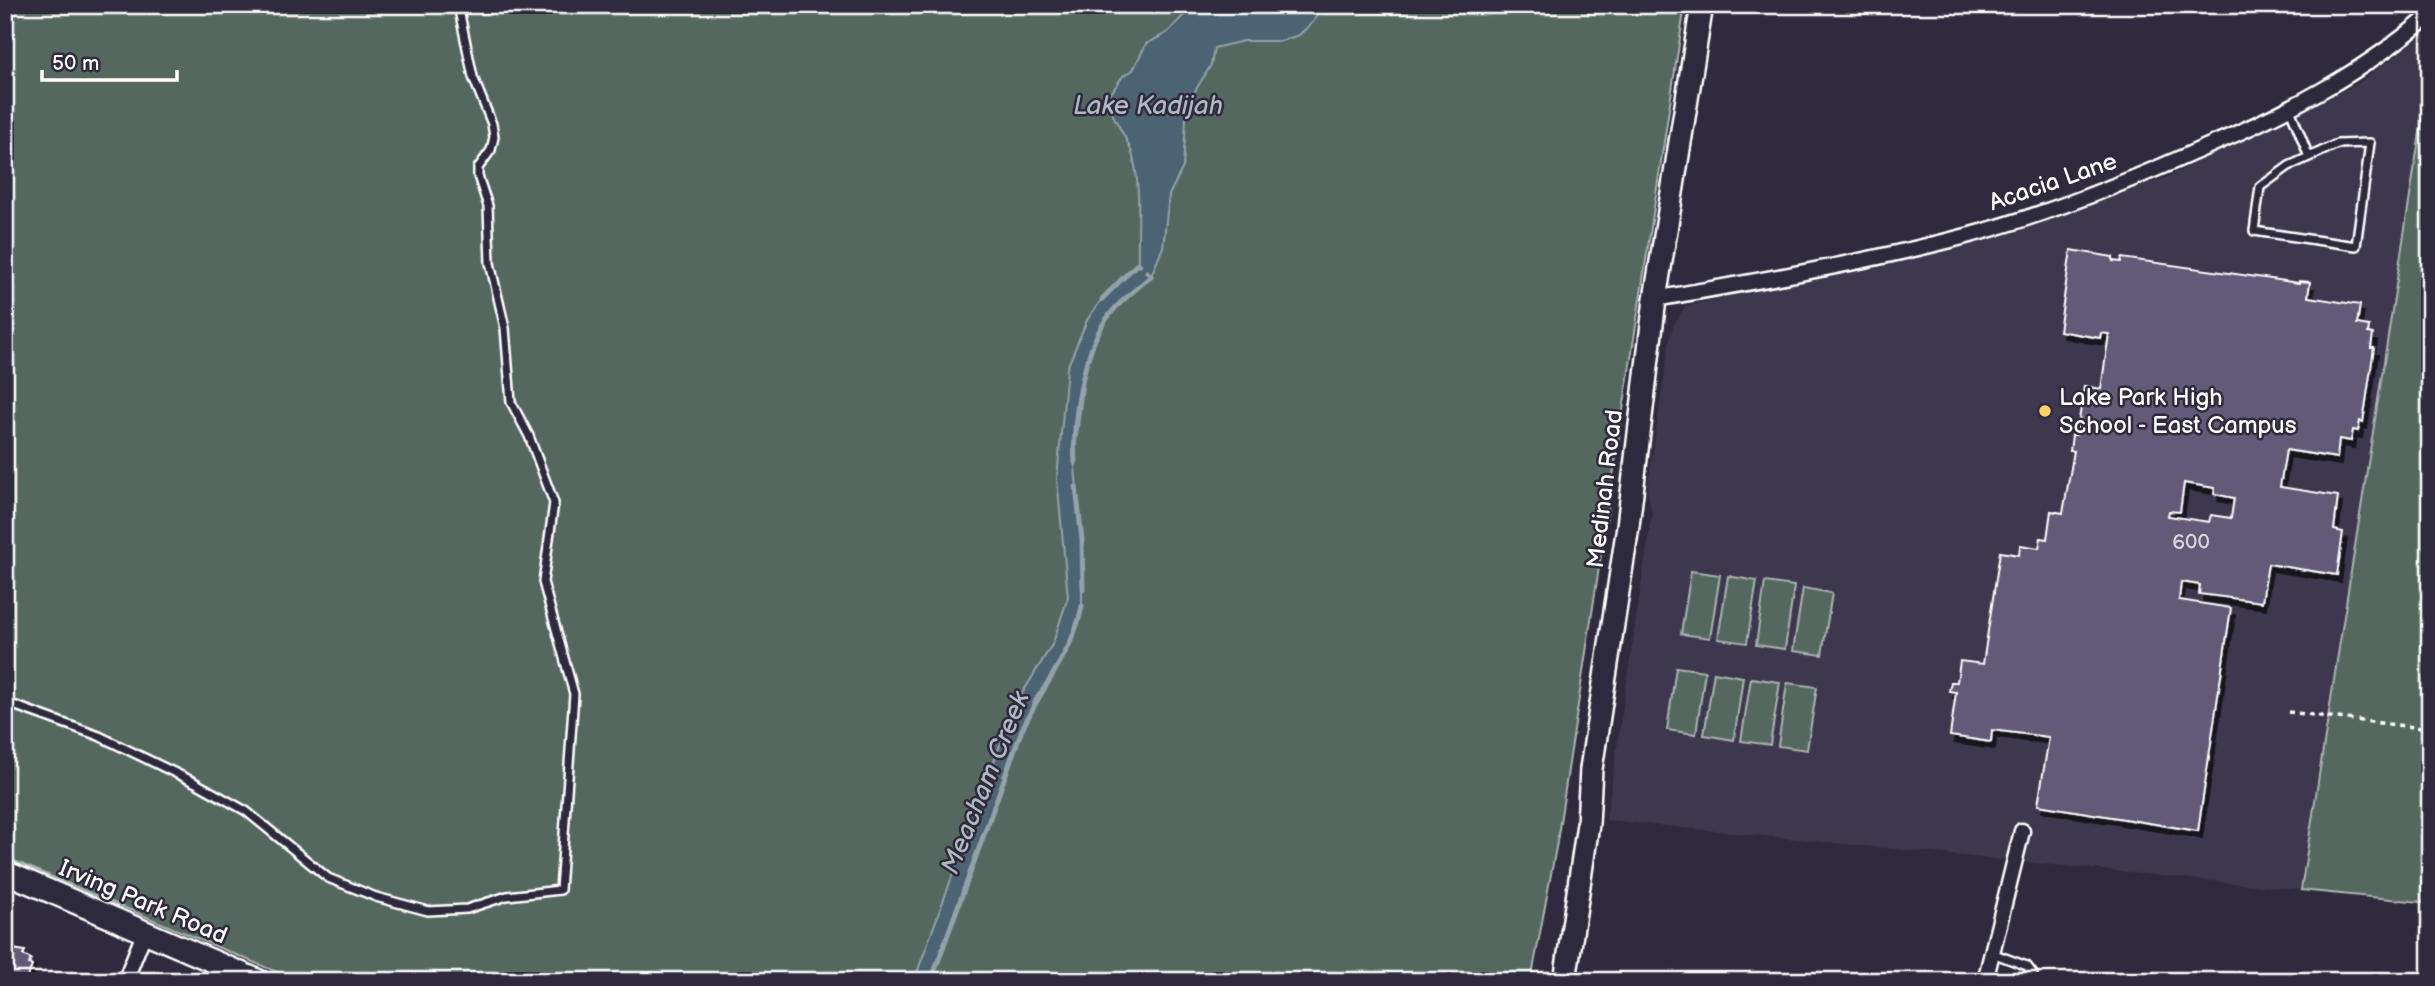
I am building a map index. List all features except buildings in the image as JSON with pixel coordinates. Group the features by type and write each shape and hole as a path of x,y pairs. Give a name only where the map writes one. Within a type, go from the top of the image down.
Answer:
{"main road":[{"name":"Medinah Road","path":"1565,981 1588,824 1591,769 1628,526 1655,299 1702,5"},
{"name":"Irving Park Road","path":"5,872 259,981"}],"street":[{"name":"Acacia Lane","path":"1655,299 1852,262 2002,225 2131,180 2290,109 2356,70 2430,15"},
{"path":"1985,981 2022,831"},
{"path":"125,981 145,931"}],"lane":[{"path":"5,702 99,736 194,782 246,811 328,878 376,897 428,911 467,909 507,896 560,890 574,694 543,582 554,503 529,436 511,402 505,328 490,263 488,206 478,176 485,155 491,150 492,124 473,77 458,5"},
{"path":"2290,109 2309,157"},
{"path":"2371,143 2356,246 2254,231 2260,187 2288,166 2309,157 2337,144 2371,143"},
{"path":"1992,953 2027,966 2033,974 2031,981"}],"path":[{"path":"2288,712 2430,729"}],"shaded area":[{"name":"Lake Park High School - East Campus","path":"2430,30 2430,903 1606,820 1652,513 1647,491 1671,331 1685,306 1974,241 2165,178 2357,84"}],"green space":[{"path":"5,5 1685,5 1557,842 1531,981 298,981 5,857"},
{"path":"2430,69 2430,903 2301,890"},
{"path":"1691,571 1720,575 1710,638 1681,634"},
{"path":"1728,576 1757,581 1747,643 1718,639"},
{"path":"1765,582 1794,586 1785,649 1756,645"},
{"path":"1803,588 1832,593 1822,655 1793,651"},
{"path":"1676,667 1705,671 1696,734 1667,730"},
{"path":"1714,672 1743,677 1734,740 1704,735"},
{"path":"1751,678 1780,682 1770,745 1741,741"},
{"path":"1787,683 1817,687 1807,750 1778,746"}],"water":[{"name":"Lake Kadijah","path":"1184,5 1323,5 1313,22 1299,35 1281,41 1243,41 1214,48 1211,65 1187,104 1183,167 1169,195 1163,247 1151,276 1110,314 1095,337 1086,363 1074,458 1082,540 1082,604 1070,647 1035,699 1021,732 931,981 914,981 1014,707 1053,643 1068,597 1057,478 1067,368 1087,320 1102,299 1138,263 1138,194 1135,166 1132,153 1107,99 1123,76 1133,70 1146,44 1167,33 1185,14"}],"waterway":[{"name":"Meacham Creek","path":"1102,299 1138,263 1140,265"},
{"name":"Meacham Creek","path":"1075,463 1075,426 1081,384 1093,344 1111,313 1151,276 1147,272"},
{"name":"Meacham Creek","path":"1076,487 1082,540 1083,589"},
{"name":"Meacham Creek","path":"931,981 1021,732 1064,655 1078,623 1082,606"}],"place":[{"name":"Lake Park High School - East Campus","path":"2045,411"}]}
